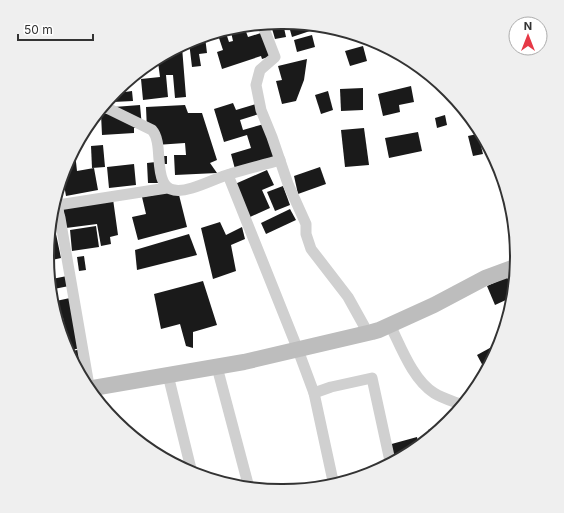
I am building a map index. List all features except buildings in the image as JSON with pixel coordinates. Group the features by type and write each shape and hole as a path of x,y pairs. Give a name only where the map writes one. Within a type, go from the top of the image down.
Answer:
{"street":[{"path":"264,29 275,57 260,70 256,86 261,110 288,184 306,224 306,234 311,248 348,297 368,333"},
{"path":"109,109 152,130 155,133 162,180 167,188"},
{"path":"60,206 167,188 175,191 189,189 228,175 280,160"},
{"path":"228,175 314,393 332,478"},
{"path":"59,212 92,381"},
{"path":"96,387 244,362 380,330 434,305 477,282 509,268"},
{"path":"390,325 412,370 434,393 456,402"},
{"path":"217,367 247,481"},
{"path":"168,375 190,465"},
{"path":"314,393 331,387 372,378 389,458"}]}
